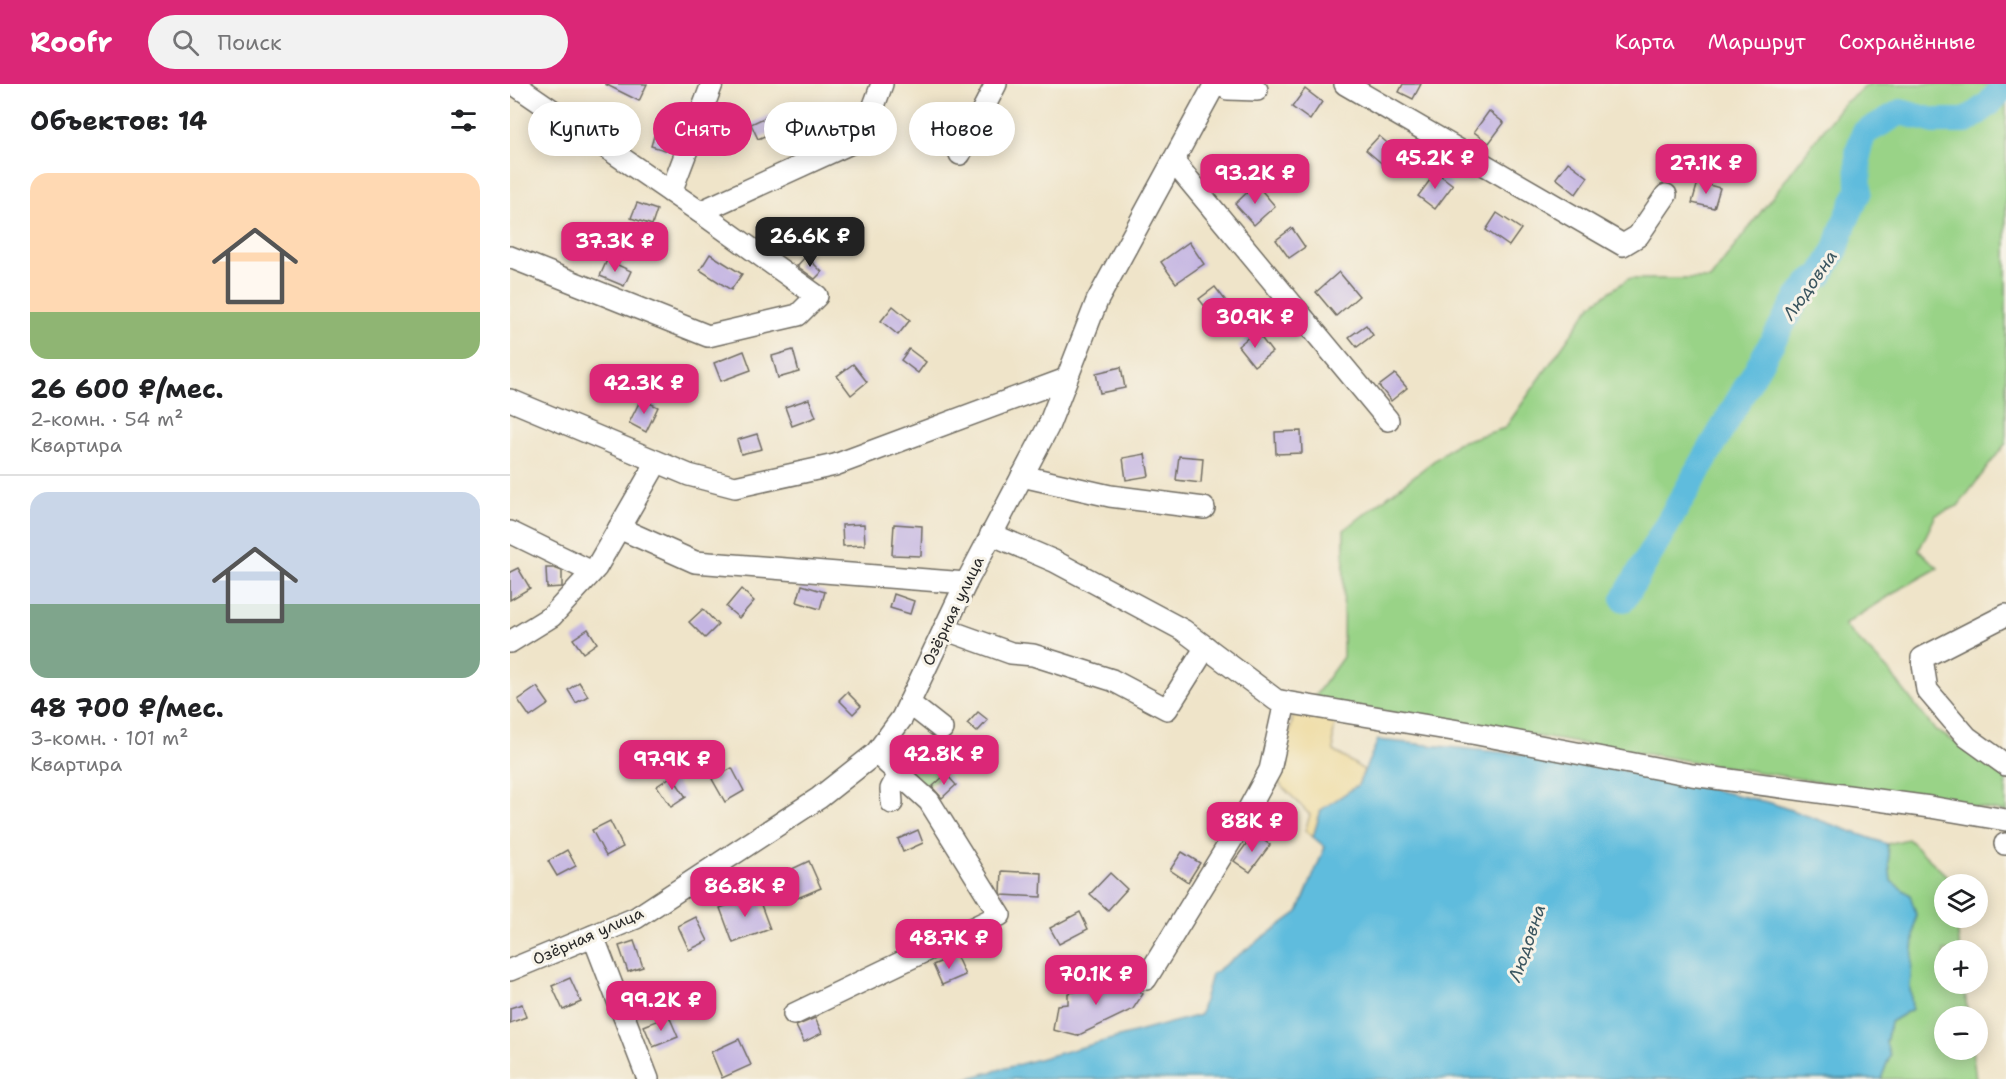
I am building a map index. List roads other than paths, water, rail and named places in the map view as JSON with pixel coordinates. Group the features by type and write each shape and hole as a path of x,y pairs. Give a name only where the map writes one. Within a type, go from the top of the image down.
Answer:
{"street":[{"path":"510,256 708,336 798,315 818,296 514,84"},
{"path":"671,192 712,84"},
{"path":"700,212 862,138 882,84"},
{"path":"987,102 996,84"},
{"path":"1345,84 1623,245 1638,236 1666,195"},
{"path":"1223,89 1257,90"},
{"name":"Озёрная улица","path":"510,970 636,918 819,798 876,753 902,718 911,688 937,632 966,583 981,540 1022,476 1048,427 1096,301 1173,161 1223,89"},
{"path":"1173,161 1388,420"},
{"path":"510,400 689,475 735,487 835,465 1066,380"},
{"path":"510,642 552,616 592,572 657,462"},
{"path":"1022,476 1110,496 1204,508"},
{"path":"619,528 695,562 966,583"},
{"path":"510,532 592,572"},
{"path":"981,540 1054,561 1183,630 1276,699 1285,702 1477,734 1692,774 1919,805 2006,820"},
{"path":"2006,615 1922,658 1927,690 1967,737 2006,765"},
{"path":"937,632 1011,653 1033,655 1112,680 1167,709 1206,647"},
{"path":"911,688 942,729"},
{"path":"1146,979 1270,770 1285,702"},
{"path":"794,1014 1000,915 929,801 876,753"},
{"path":"892,803 891,789 899,774"},
{"path":"593,936 648,1079"}],"water":[{"path":"1378,740 1547,757 1645,774 1771,803 1887,844 1891,881 1910,895 1916,914 1910,987 1912,1009 1890,1022 1886,1043 1890,1055 1881,1079 965,1079 1200,1015 1211,975 1298,912 1325,847 1313,837 1321,810 1358,785"}],"waterway":[{"name":"Людовна","path":"1624,599 1797,299 1809,284 1821,275 1836,249 1859,191 1858,151 1864,133 1901,112 1934,121 1966,121 1989,104 2006,84"}]}
